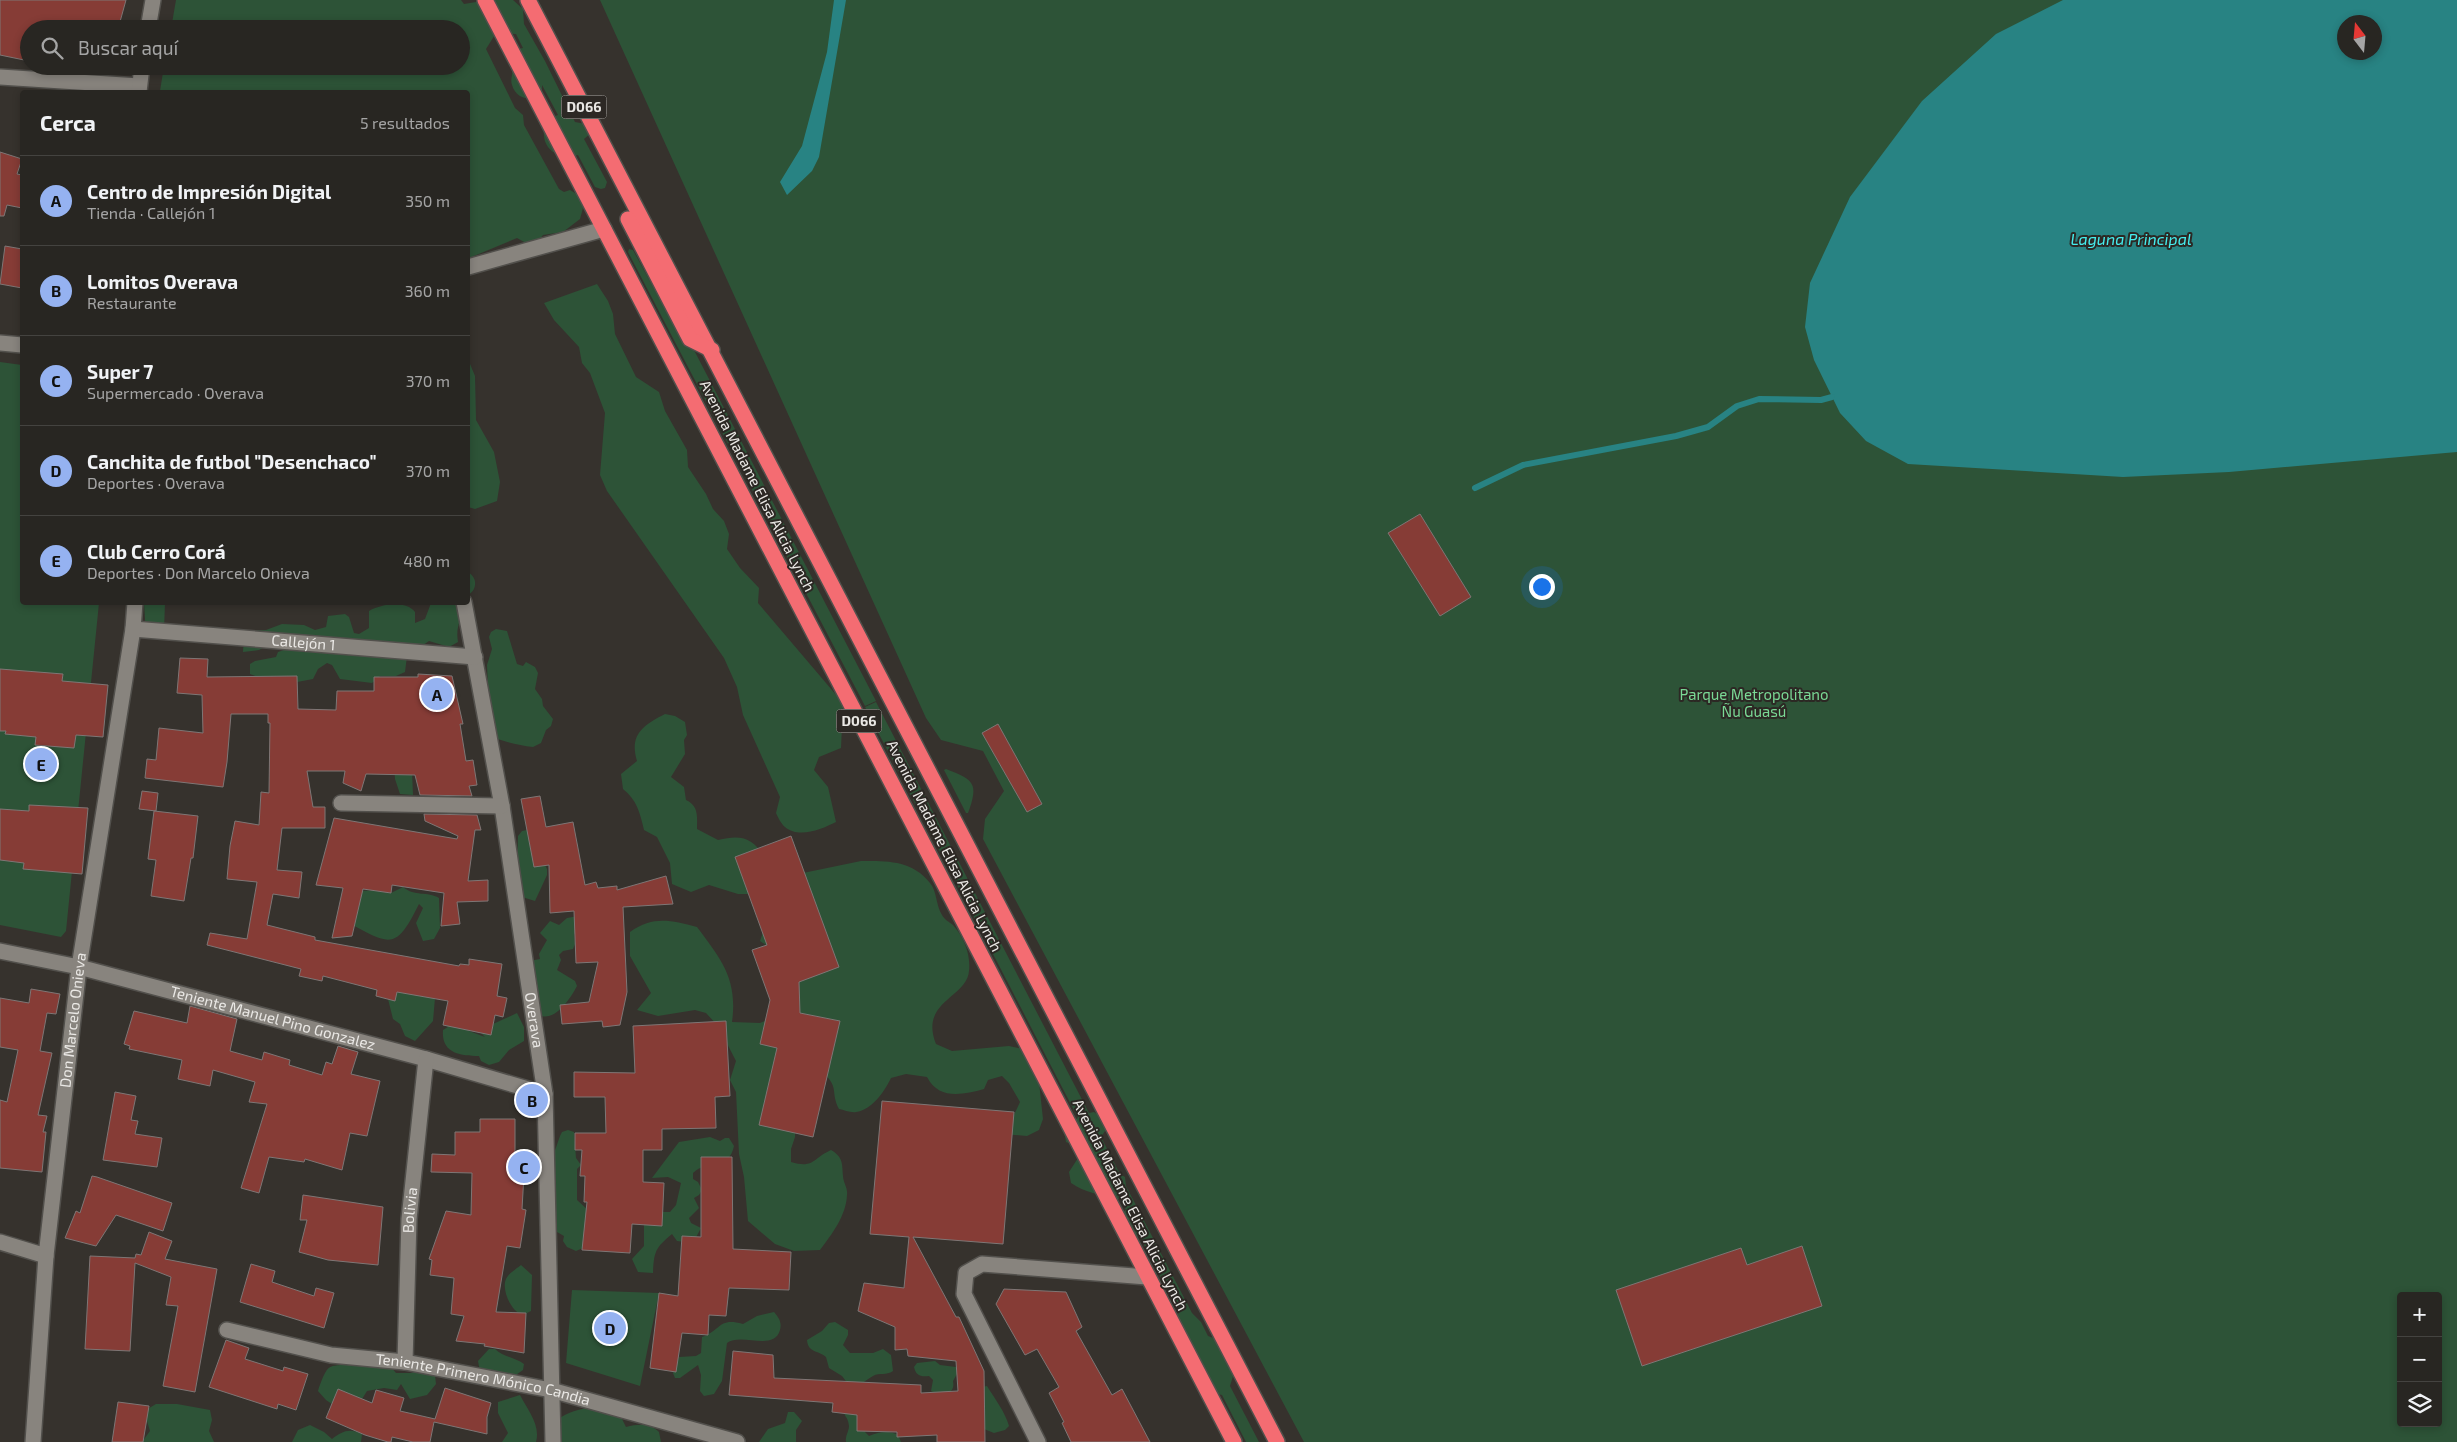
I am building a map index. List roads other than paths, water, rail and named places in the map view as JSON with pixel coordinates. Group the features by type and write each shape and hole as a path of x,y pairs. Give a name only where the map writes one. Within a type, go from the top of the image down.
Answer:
{"highway":[{"name":"Avenida Madame Elisa Alicia Lynch","path":"485,0 1234,1442"},
{"name":"Avenida Madame Elisa Alicia Lynch","path":"528,0 634,216 712,350 1276,1442"},
{"path":"604,229 634,216"}],"street":[{"path":"150,20 153,0"},
{"path":"0,77 139,89 141,75"},
{"path":"470,266 604,229"},
{"path":"0,343 20,345"},
{"name":"Don Marcelo Onieva","path":"33,1442 46,1256 79,967 133,629 135,605"},
{"name":"Overava","path":"465,605 502,806 545,1094 553,1442"},
{"name":"Callejón 1","path":"133,629 475,657"},
{"path":"341,803 502,806"},
{"name":"Teniente Manuel Pino Gonzalez","path":"0,951 79,967 426,1059 545,1094"},
{"name":"Bolivia","path":"405,1362 409,1219 426,1059"},
{"path":"0,1242 46,1256"},
{"path":"1038,1442 964,1294 966,1272 982,1264 1148,1277"},
{"name":"Teniente Primero Mónico Candia","path":"227,1330 330,1355 405,1362 551,1390 737,1442"}],"water":[{"path":"834,0 846,0 819,157 812,171 787,195 780,182 802,146 827,52"},
{"name":"Laguna Principal","path":"2063,0 2457,0 2457,452 2229,472 2123,477 1908,464 1866,441 1840,413 1814,360 1805,327 1810,283 1850,197 1922,101 1996,34"}],"waterway":[{"path":"1475,488 1523,465 1676,436 1708,427 1737,406 1759,399 1821,400 1832,397"}],"place":[{"name":"Centro de Impresión Digital","path":"437,694"},
{"name":"Club Cerro Corá","path":"41,764"},
{"name":"Lomitos Overava","path":"532,1100"},
{"name":"Super 7","path":"524,1167"},
{"name":"Canchita de futbol \"Desenchaco\"","path":"610,1328"}],"park label":[{"name":"Parque Metropolitano Ñu Guasú","path":"1754,704"}]}
